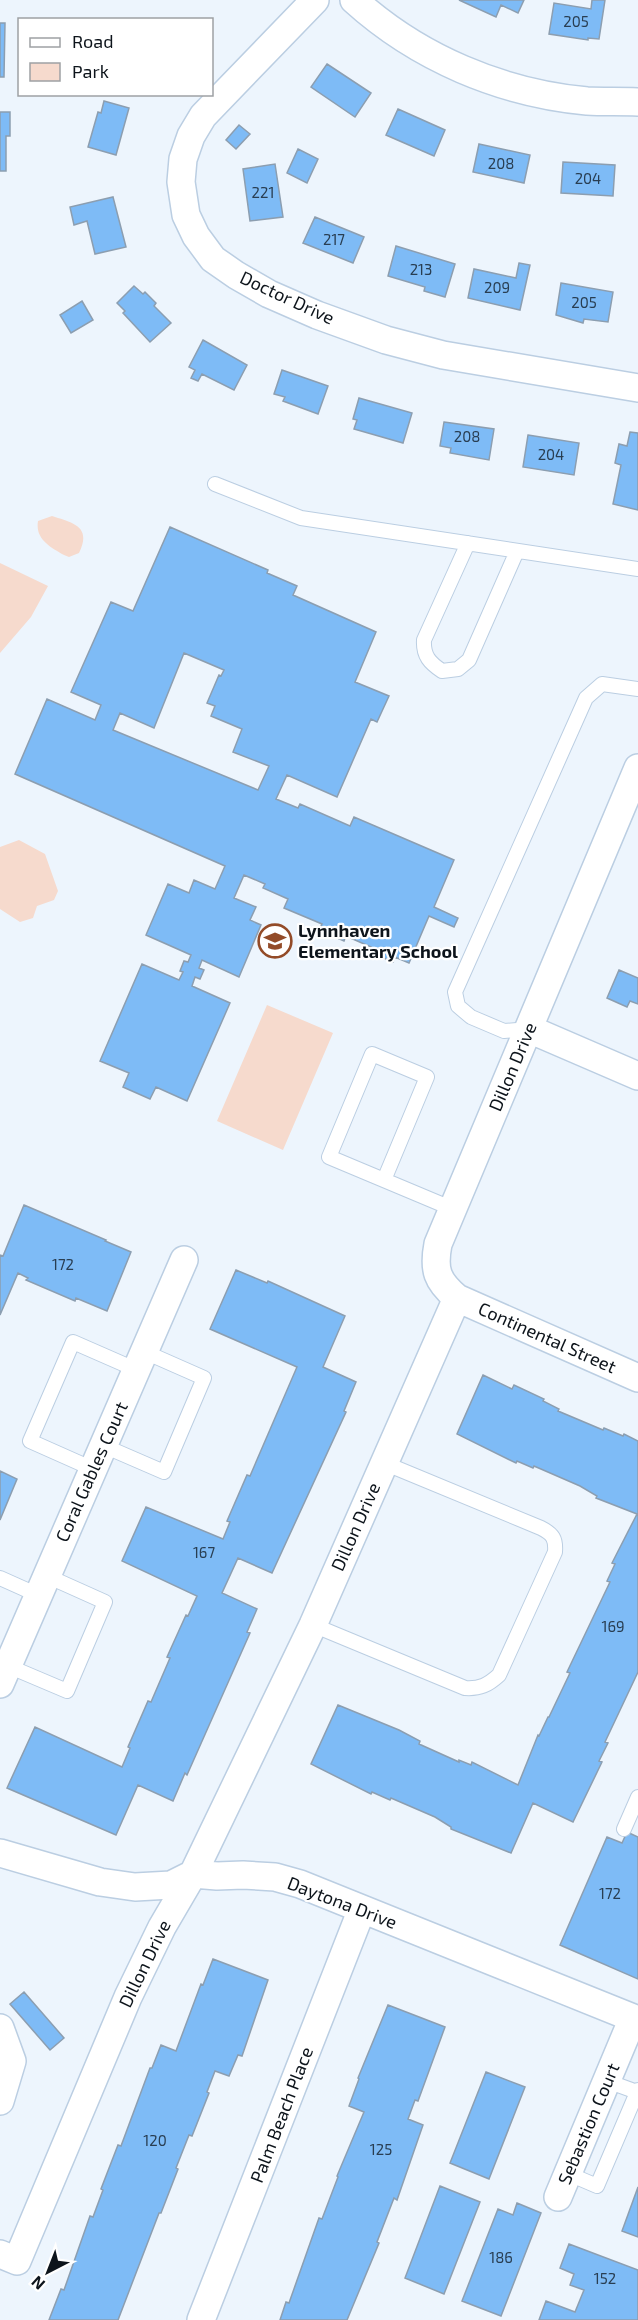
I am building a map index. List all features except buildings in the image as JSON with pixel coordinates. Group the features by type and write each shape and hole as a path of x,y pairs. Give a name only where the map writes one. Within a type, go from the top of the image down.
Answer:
{"street":[{"name":"Doctor Drive","path":"315,0 203,116 191,136 183,159 182,182 186,215 195,236 213,259 269,294 317,315 386,340 443,355 638,388"},
{"path":"354,0 374,19 412,45 498,83 537,93 587,100 638,102"},
{"name":"Dillon Drive","path":"0,2254 17,2261 128,1997 162,1927 193,1875 313,1624 457,1298 444,1287 437,1273 435,1260 438,1244 636,783"},
{"path":"529,1029 638,1076"},
{"name":"Coral Gables Court","path":"4,1675 184,1260"},
{"name":"Continental Street","path":"457,1298 638,1378"},
{"name":"Daytona Drive","path":"0,1853 100,1882 135,1887 171,1885 193,1875 275,1877 300,1884 635,2019"},
{"name":"Palm Beach Place","path":"201,2320 362,1909"},
{"name":"Sebastion Court","path":"563,2185 635,2019"},
{"path":"0,2028 12,2061 0,2101"}],"lane":[{"path":"215,484 301,518 638,569"},
{"path":"468,543 424,640 423,650 429,662 442,671 458,669 469,660 517,550"},
{"path":"529,1029 504,1031 471,1017 458,1006 455,992 586,698 602,684 638,689"},
{"path":"384,1180 427,1077 372,1054 329,1157 453,1209"},
{"path":"73,1342 204,1378 164,1472 98,1458 30,1442 73,1342"},
{"path":"313,1624 465,1688 476,1688 489,1684 499,1675 555,1552 556,1542 550,1533 541,1528 384,1463"},
{"path":"0,1578 105,1602 66,1691 4,1675"},
{"path":"624,1829 638,1797"},
{"path":"563,2185 597,2186 638,2091 607,2081"}],"green space":[{"path":"52,516 73,524 82,531 83,537 79,553 69,557 41,538 38,521"},
{"path":"0,563 48,586 31,617 0,653"},
{"path":"19,840 45,854 58,891 54,900 37,906 33,918 20,922 0,909 0,847"},
{"path":"267,1005 333,1033 283,1150 217,1121"}],"place":[{"name":"Lynnhaven Elementary School","path":"275,941"}]}
